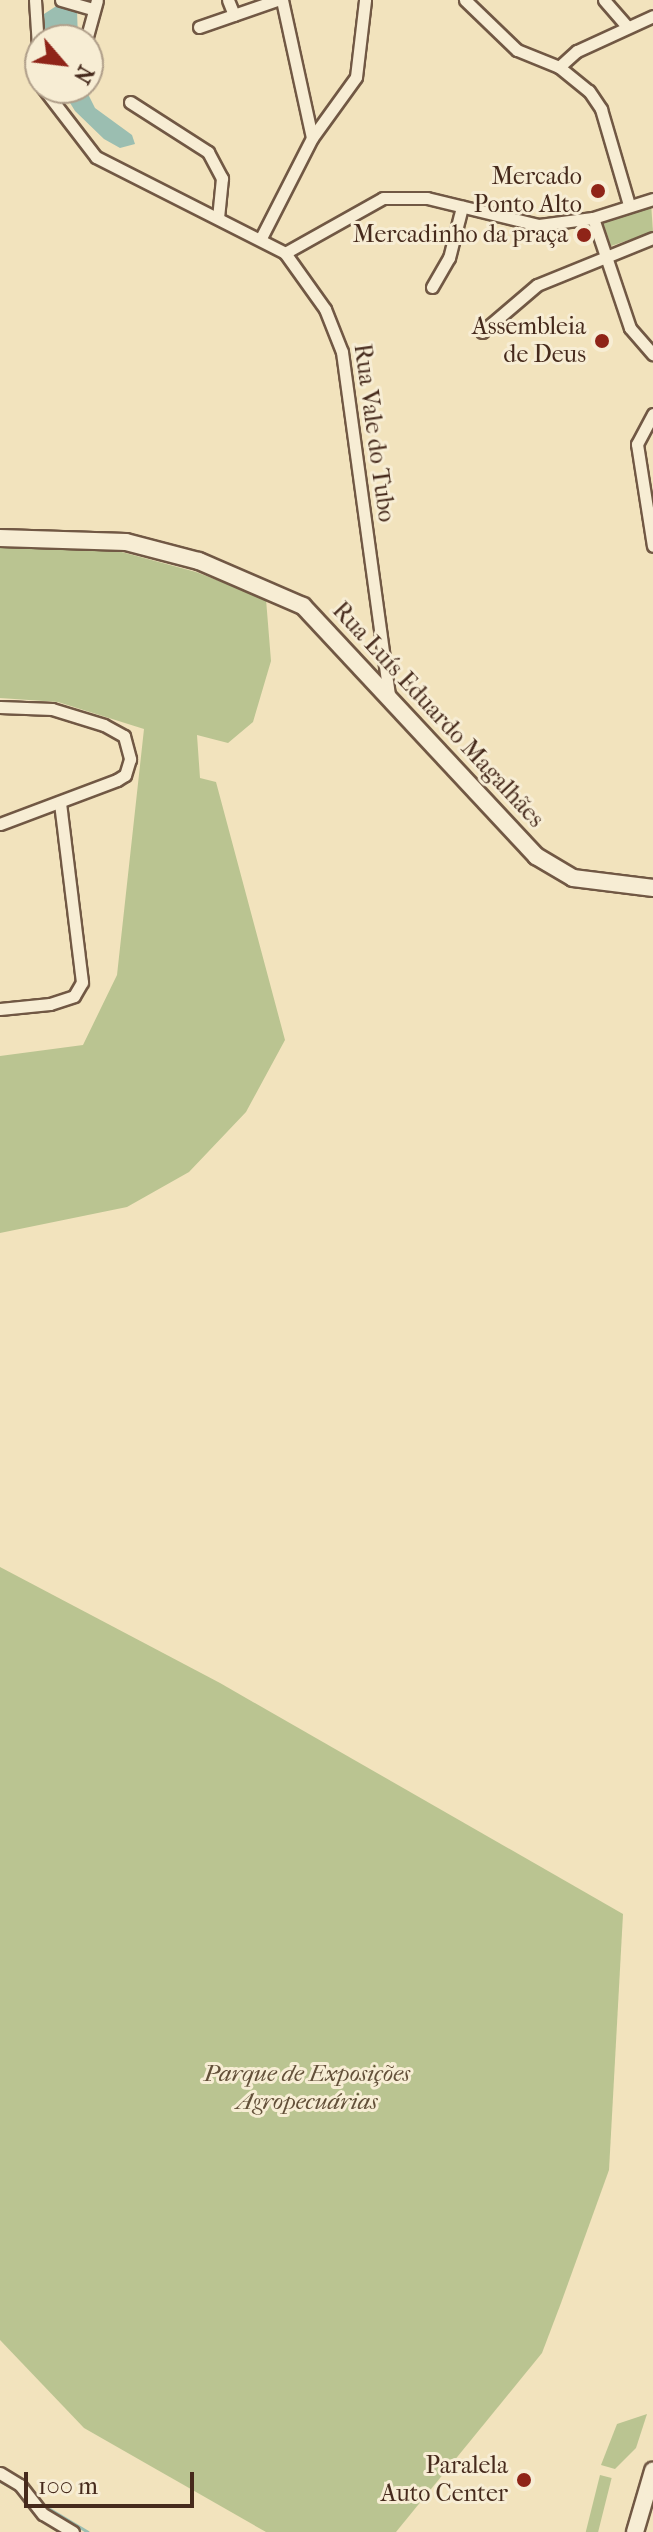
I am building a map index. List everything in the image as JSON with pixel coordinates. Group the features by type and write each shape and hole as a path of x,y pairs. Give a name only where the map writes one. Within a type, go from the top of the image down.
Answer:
{"main road":[{"name":"Rua Luís Eduardo Magalhães","path":"0,538 126,542 199,561 303,606 389,693 536,856 573,878 653,888"},
{"path":"635,2532 653,2471"}],"street":[{"path":"35,0 37,24"},
{"path":"61,0 95,5"},
{"path":"228,0 234,15"},
{"path":"199,27 280,0 312,138"},
{"path":"261,238 312,138 359,70 365,0"},
{"path":"465,0 517,50 559,67 601,109 629,205"},
{"path":"604,0 626,25"},
{"path":"559,67 577,51 626,25 653,16"},
{"path":"130,102 208,152 222,178 218,218"},
{"name":"Rua Vale do Tubo","path":"55,104 96,157 261,238 285,253 338,337 389,693"},
{"path":"285,253 383,198 427,198 530,224 593,218 653,199"},
{"path":"432,287 449,258 462,207"},
{"path":"593,218 630,328 653,354"},
{"path":"482,332 537,285 653,238"},
{"path":"653,414 637,444 653,546"},
{"path":"0,707 62,711 124,736 130,747 125,775 0,824"},
{"path":"0,1009 74,996 85,974 60,802"},
{"path":"0,2473 20,2485 43,2514 73,2532"}],"green space":[{"path":"651,203 653,232 611,246 602,219"},
{"path":"0,547 118,551 196,572 266,599 271,661 253,722 228,743 197,735 200,778 216,782 285,1040 246,1112 189,1172 127,1207 0,1233 0,1056 83,1045 117,975 144,729 58,702 0,698"},
{"name":"Parque de Exposições Agropecuárias","path":"0,1567 220,1683 623,1914 609,2170 561,2303 542,2353 396,2532 266,2532 84,2428 0,2340"},
{"path":"647,2414 636,2448 615,2469 601,2465 617,2424"},
{"path":"600,2475 612,2478 598,2532 586,2532"}],"shaded area":[{"path":"61,3 77,10 77,24 45,24 44,14"},
{"path":"71,104 93,104 132,135 135,144 120,148 104,139"}],"waterway":[{"path":"0,2481 19,2491"},
{"path":"43,2505 88,2532"}],"place":[{"name":"Mercado Ponto Alto","path":"598,191"},
{"name":"Mercadinho da praça","path":"584,235"},
{"name":"Assembleia de Deus","path":"602,341"},
{"name":"Paralela Auto Center","path":"524,2480"}]}
